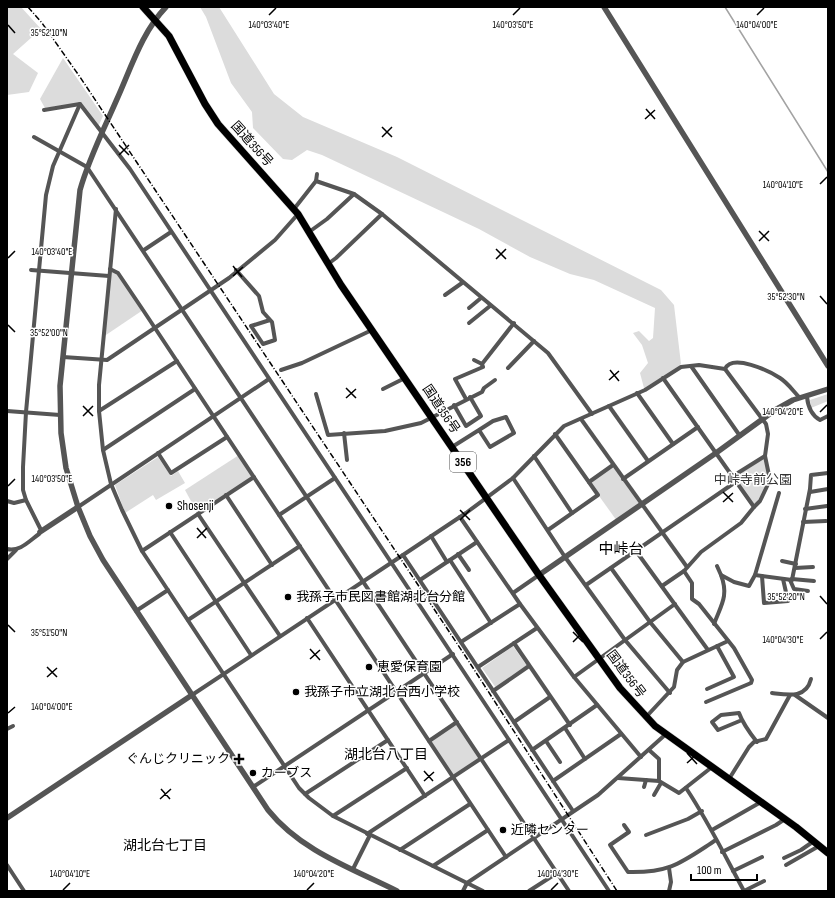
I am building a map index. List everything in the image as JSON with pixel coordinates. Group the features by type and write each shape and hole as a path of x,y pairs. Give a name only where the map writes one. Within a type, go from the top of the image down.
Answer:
{"highway":[{"name":"国道356号","path":"143,7 155,18 169,36 205,104 218,124 296,212 328,264 372,330 539,575 620,688 646,717 666,734 785,819 828,853"}],"street":[{"path":"166,7 155,18 102,133 87,167 78,204 63,357 60,415 65,460 78,507 96,547 136,611 275,819 292,836 317,852 397,891"},
{"path":"604,7 828,366"},
{"path":"80,104 130,169 453,654 607,890"},
{"path":"44,110 80,104"},
{"path":"40,531 26,500 23,467 26,412 46,195 53,166 80,104"},
{"path":"34,137 87,167 144,250 569,891"},
{"path":"63,357 107,360 229,278 236,270 275,240 316,182 317,174"},
{"path":"316,182 354,194 382,214 462,283 514,324 553,359 592,414"},
{"path":"309,232 327,220 354,194"},
{"path":"116,209 101,360 99,411 103,450 111,484 142,552 305,794 333,816 368,835 484,891"},
{"path":"328,264 382,214"},
{"path":"144,250 172,232"},
{"path":"110,269 118,273 506,857"},
{"path":"31,270 109,276"},
{"path":"236,270 259,296 263,312 272,322 275,340 263,344 251,326 270,320"},
{"path":"445,296 462,283"},
{"path":"469,308 481,298"},
{"path":"469,322 490,306"},
{"path":"454,405 466,426 481,416 455,378 483,367 482,364 514,324"},
{"path":"281,370 304,363 372,330"},
{"path":"508,368 534,341"},
{"path":"474,360 482,364"},
{"path":"99,411 177,361"},
{"path":"725,369 728,364 736,362 743,362 757,367 779,378 800,398"},
{"path":"691,366 740,436"},
{"path":"7,818 460,517 513,478 564,426 637,394 681,367 691,366 725,369 763,418 768,434 765,456 770,480 760,501 754,507 754,510 741,523 701,552 686,569 662,586"},
{"path":"383,389 405,378"},
{"path":"663,378 754,507"},
{"path":"7,559 16,550 39,534 40,531 269,379"},
{"path":"316,394 328,435 385,430 421,423 482,392 484,388 495,380"},
{"path":"103,450 195,389"},
{"path":"513,593 716,453 782,405 828,389"},
{"path":"637,394 673,444"},
{"path":"807,397 809,409 818,419 820,420 828,416"},
{"path":"609,406 648,461"},
{"path":"7,411 60,415"},
{"path":"452,447 493,421 506,417 514,434 490,447 479,430"},
{"path":"581,419 642,504 686,569 692,583 692,599 699,604 734,648 752,680 751,683 706,702"},
{"path":"623,479 698,427"},
{"path":"344,433 347,460"},
{"path":"548,530 598,495 555,434"},
{"path":"158,453 171,473 227,437"},
{"path":"534,456 572,513"},
{"path":"733,476 765,456"},
{"path":"589,482 613,465"},
{"path":"808,591 794,589 791,580 796,566 802,522 810,492 811,475 828,473"},
{"path":"142,552 254,477"},
{"path":"279,515 335,478"},
{"path":"513,478 565,557 625,640 670,693"},
{"path":"586,585 737,481"},
{"path":"810,492 828,489"},
{"path":"721,575 734,582 749,586 755,575 780,493"},
{"path":"226,495 272,565"},
{"path":"7,501 14,502 26,500"},
{"path":"806,509 827,506"},
{"path":"198,514 280,636"},
{"path":"460,517 537,628 574,677 641,757"},
{"path":"802,522 826,521"},
{"path":"170,532 252,655"},
{"path":"431,536 491,623"},
{"path":"420,580 477,542"},
{"path":"188,620 300,546"},
{"path":"7,548 16,550"},
{"path":"636,551 708,650"},
{"path":"458,554 469,570"},
{"path":"403,555 573,811"},
{"path":"782,561 796,566 813,567"},
{"path":"714,624 724,604 725,590 717,566"},
{"path":"611,568 650,622 683,662"},
{"path":"755,575 791,580 814,581"},
{"path":"762,576 764,603 788,601 783,579"},
{"path":"136,611 168,590"},
{"path":"461,642 520,604"},
{"path":"574,677 675,604"},
{"path":"307,618 425,796"},
{"path":"478,667 537,628"},
{"path":"646,717 670,693 676,682 677,670 683,662 728,642"},
{"path":"514,643 570,725"},
{"path":"708,689 734,677 717,646"},
{"path":"253,787 453,654"},
{"path":"493,691 529,666"},
{"path":"772,692 795,695 806,688 811,679"},
{"path":"729,779 749,747 766,739 790,695"},
{"path":"795,695 828,718"},
{"path":"514,722 550,697"},
{"path":"532,750 597,705"},
{"path":"742,720 718,730 712,722 721,715 739,713 757,742"},
{"path":"429,741 457,722"},
{"path":"7,729 13,726"},
{"path":"565,728 585,759"},
{"path":"553,781 621,734"},
{"path":"463,891 467,883 598,795 666,734"},
{"path":"305,794 388,740"},
{"path":"353,869 368,835 509,740"},
{"path":"546,741 560,762"},
{"path":"649,750 659,759 660,782 654,795"},
{"path":"618,778 660,782 679,793 712,767"},
{"path":"333,816 407,768"},
{"path":"644,787 646,780"},
{"path":"686,788 702,811 722,852 744,891 764,881"},
{"path":"712,830 761,802"},
{"path":"400,850 470,804"},
{"path":"646,835 688,819 702,811"},
{"path":"722,852 785,819"},
{"path":"624,826 629,832 610,845 628,872 643,872 670,868 679,864 716,840"},
{"path":"433,866 488,830"},
{"path":"784,858 816,843"},
{"path":"786,865 816,843"},
{"path":"733,871 762,857"},
{"path":"7,865 24,891"},
{"path":"669,891 671,882 670,868"},
{"path":"530,891 557,873"}],"green space":[{"path":"7,7 21,7 41,29 13,54 38,73 29,92 7,95"},
{"path":"200,7 219,7 274,94 303,117 397,157 661,290 674,305 681,364 675,370 644,388 640,373 648,363 642,345 633,333 639,331 649,341 653,338 655,308 594,280 570,274 530,257 479,229 322,155 307,150 292,160 283,159 253,128 252,112 231,83 206,17"},
{"path":"63,58 103,116 98,127 81,103 45,108 40,99"},
{"path":"110,269 118,273 143,310 103,337"},
{"path":"828,394 828,401 811,408 810,400"},
{"path":"239,455 254,477 198,514 185,490"},
{"name":"中峠寺前公園","path":"765,456 770,480 754,507 733,476"},
{"path":"158,457 171,476 178,471 185,483 156,500 153,495 125,513 115,485"},
{"path":"613,465 642,504 617,521 589,482"},
{"path":"513,646 527,666 496,688 482,668"},
{"path":"457,722 481,759 453,777 429,741"}],"waterway":[{"path":"725,7 828,172"}],"railway":[{"path":"28,7 42,23 80,77 466,657 617,891"}],"place":[{"name":"Shosenji","path":"169,506"},
{"name":"我孫子市民図書館湖北台分館","path":"288,597"},
{"name":"恵愛保育園","path":"369,667"},
{"name":"我孫子市立湖北台西小学校","path":"296,692"},
{"name":"ぐんじクリニック","path":"239,759"},
{"name":"カーブス","path":"253,773"},
{"name":"近隣センター","path":"503,830"}],"district":[{"name":"中峠台","path":"621,549"},
{"name":"湖北台八丁目","path":"386,754"},
{"name":"湖北台七丁目","path":"165,845"}]}
